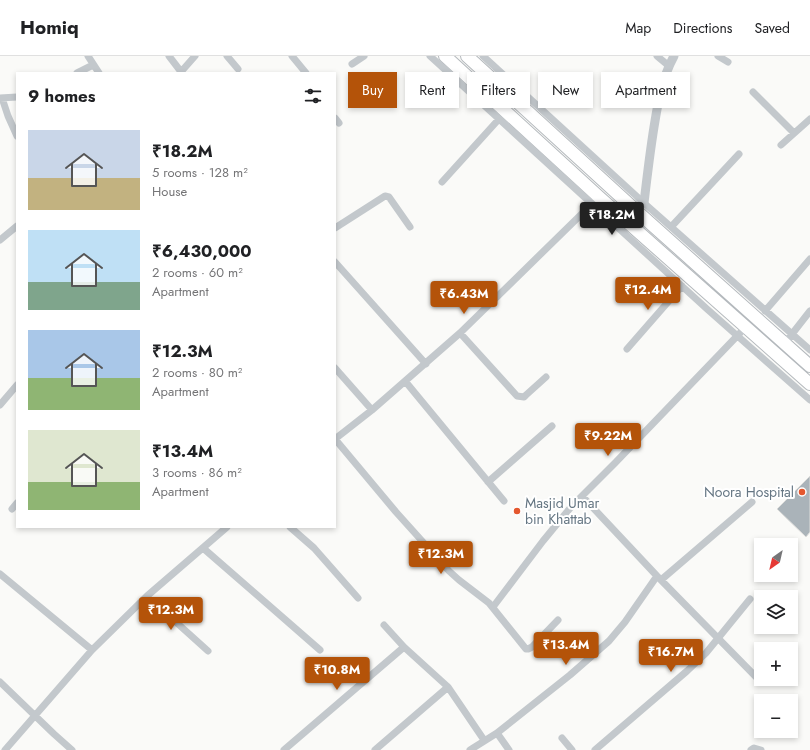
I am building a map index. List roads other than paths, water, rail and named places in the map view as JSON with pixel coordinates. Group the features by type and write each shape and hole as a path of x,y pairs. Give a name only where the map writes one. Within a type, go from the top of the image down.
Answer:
{"highway":[{"path":"446,56 596,201 742,331 810,384"},
{"path":"467,56 487,72"},
{"path":"530,107 631,206 810,366"}],"street":[{"path":"88,56 97,72"},
{"path":"168,56 180,72"},
{"path":"182,72 195,56"},
{"path":"227,56 238,70"},
{"path":"292,56 304,72"},
{"path":"352,64 364,56"},
{"path":"430,56 499,119 596,201 682,286 742,331 810,400"},
{"path":"483,56 498,72"},
{"path":"657,56 668,66"},
{"path":"644,203 661,85 668,66 674,56"},
{"path":"718,56 728,62"},
{"path":"79,72 93,65"},
{"path":"753,92 794,133"},
{"path":"16,97 1,98 16,134"},
{"path":"530,107 644,203 810,350"},
{"path":"442,182 499,119"},
{"path":"781,145 810,119"},
{"path":"671,228 739,154"},
{"path":"336,227 385,196 389,197 410,227"},
{"path":"336,438 372,410 460,333 596,201"},
{"path":"0,240 16,227"},
{"path":"765,311 810,259"},
{"path":"336,263 426,364"},
{"path":"627,349 682,286"},
{"path":"785,343 810,311"},
{"path":"493,607 560,518 742,331"},
{"path":"460,333 517,396 526,396 546,377"},
{"path":"336,369 372,410"},
{"path":"406,381 504,501"},
{"path":"0,405 16,386"},
{"path":"488,482 552,426"},
{"path":"336,440 396,512 454,576 483,597 493,607 522,646 528,649 532,647 558,620"},
{"path":"582,496 659,578 754,675"},
{"path":"470,750 497,733 570,675 609,641 659,578 752,502"},
{"path":"5,750 92,650 147,596 226,528"},
{"path":"291,528 314,548 358,598"},
{"path":"202,548 320,650"},
{"path":"0,574 92,650"},
{"path":"147,596 208,651"},
{"path":"595,750 669,688 696,662 750,599"},
{"path":"384,625 448,687 484,740"},
{"path":"284,750 404,646"},
{"path":"0,682 72,750"},
{"path":"375,750 448,687"},
{"path":"497,733 509,750"},
{"path":"562,738 572,750"},
{"path":"751,750 754,748 761,750"}],"place":[{"name":"Noora Hospital","path":"802,492"},
{"name":"Masjid Umar bin Khattab","path":"517,511"}]}
